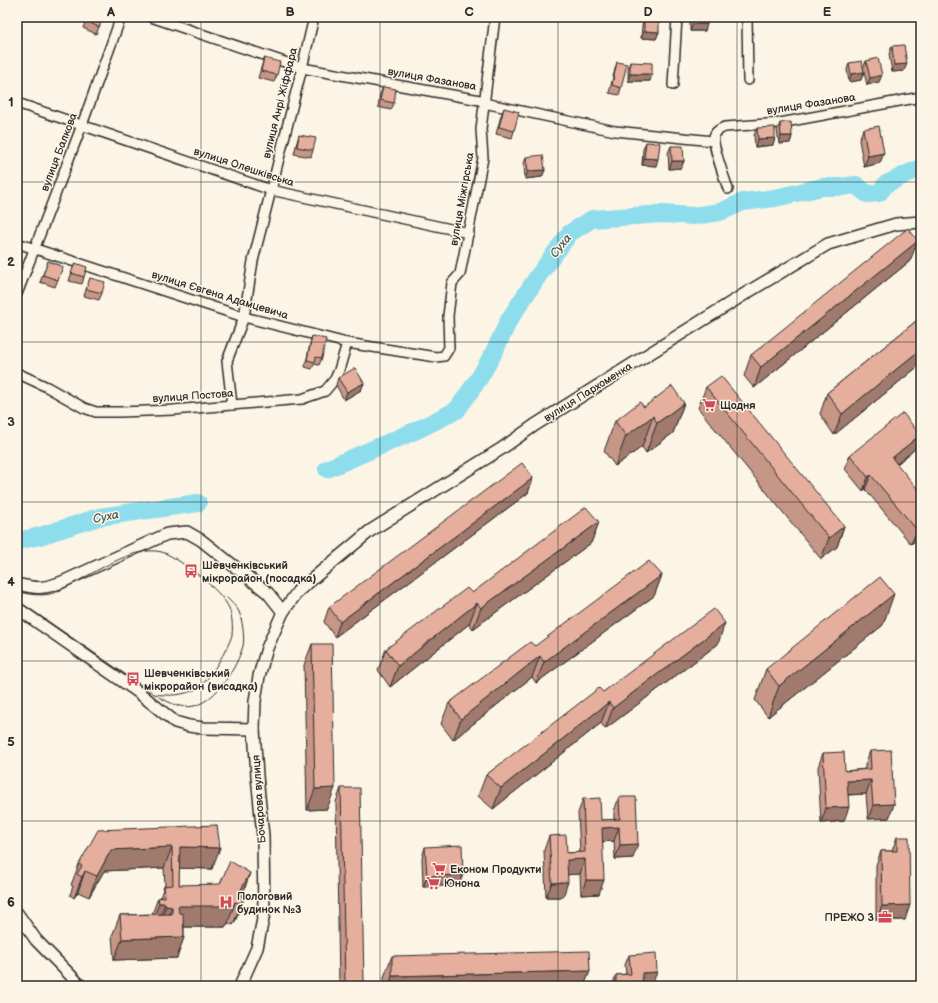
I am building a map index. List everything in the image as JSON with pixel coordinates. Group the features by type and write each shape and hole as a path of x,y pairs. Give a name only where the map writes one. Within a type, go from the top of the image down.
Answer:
{"street":[{"name":"вулиця Балкова","path":"17,294 82,125 121,17"},
{"name":"вулиця Фазанова","path":"151,17 302,68 480,100 484,103 615,132 713,141 716,132 725,127 780,123 921,97"},
{"name":"вулиця Анрі Жіффара","path":"232,405 227,361 244,318 253,261 314,17"},
{"name":"вулиця Міжгірська","path":"444,356 449,348 448,316 452,283 460,274 484,158 481,129 495,17"},
{"path":"673,85 677,17"},
{"path":"747,17 748,80"},
{"name":"вулиця Олешківська","path":"17,103 271,190 469,233"},
{"path":"713,141 728,189"},
{"name":"вулиця Пархоменка","path":"283,612 298,591 370,531 501,449 535,425 748,292 828,244 896,224 921,222"},
{"name":"вулиця Євгена Адамцевича","path":"17,243 244,318 347,343 436,357 444,356"},
{"name":"вулиця Постова","path":"17,373 47,387 84,408 96,412 173,410 302,399 325,391 335,379 347,343"},
{"path":"17,584 32,588 47,588 167,534 187,532 201,540 268,593 283,612"},
{"path":"17,608 138,692 175,722 203,728 254,729"},
{"name":"Бочарова вулиця","path":"240,986 257,948 264,914 263,836 254,729 255,701 259,676 267,648 283,612"},
{"path":"17,913 36,940 81,986"}],"building":[{"path":"87,17 103,18 99,27 86,21"},
{"path":"693,17 707,17 707,24 693,24"},
{"path":"644,18 659,19 659,32 644,31"},
{"path":"904,45 907,64 894,65 892,46"},
{"path":"264,58 280,62 277,75 261,71"},
{"path":"878,58 882,75 870,78 866,61"},
{"path":"862,61 864,72 851,74 849,63"},
{"path":"617,62 627,64 621,88 612,85"},
{"path":"630,62 652,63 652,74 630,74"},
{"path":"383,87 396,89 394,103 380,100"},
{"path":"504,108 519,112 514,131 499,127"},
{"path":"791,122 792,136 781,136 780,123"},
{"path":"879,126 884,153 868,156 863,129"},
{"path":"775,127 775,138 758,139 757,128"},
{"path":"299,135 316,138 313,150 297,147"},
{"path":"646,142 660,143 658,159 644,158"},
{"path":"671,146 683,146 684,161 672,161"},
{"path":"543,155 545,170 528,171 526,157"},
{"path":"908,228 918,241 761,367 751,355"},
{"path":"48,261 63,267 58,280 43,275"},
{"path":"75,263 87,267 84,277 71,273"},
{"path":"90,278 105,282 102,293 86,289"},
{"path":"921,317 921,349 842,414 827,393"},
{"path":"312,336 326,339 322,358 316,357 315,362 307,360"},
{"path":"355,368 364,383 347,392 338,378"},
{"path":"721,376 844,526 829,538 706,387"},
{"path":"672,386 684,403 657,423 653,416 626,436 615,421 640,402 644,407"},
{"path":"903,413 920,435 892,458 921,493 921,526 917,530 871,475 868,477 850,455"},
{"path":"522,463 533,478 340,622 329,607"},
{"path":"586,507 599,522 481,608 477,603 398,666 386,649 467,588 472,593"},
{"path":"649,561 662,575 544,662 540,656 461,719 449,703 530,642 535,646"},
{"path":"880,577 894,594 779,686 766,669"},
{"path":"714,609 725,623 613,708 609,702 501,788 486,775 599,688 603,692"},
{"path":"312,644 332,644 335,788 315,789"},
{"path":"891,750 894,804 873,805 871,780 847,781 849,807 826,808 823,753 844,752 845,771 871,769 870,751"},
{"path":"341,788 360,788 364,982 345,983"},
{"path":"619,797 636,797 638,844 620,845 619,827 602,828 604,880 586,880 585,859 567,860 568,882 552,883 549,836 566,835 567,853 585,852 583,799 600,798 601,820 620,819"},
{"path":"217,825 220,848 180,847 179,885 220,884 230,861 250,873 238,895 244,898 241,904 235,902 233,906 178,906 179,913 183,914 184,937 122,939 120,915 172,914 172,907 166,906 165,903 159,903 158,898 165,897 164,886 173,885 172,847 111,850 97,876 85,871 82,877 77,874 82,866 79,864 98,830"},
{"path":"897,837 909,837 910,905 882,906 881,851 897,851"},
{"path":"462,845 463,875 427,876 425,847"},
{"path":"589,951 590,971 392,976 392,956"},
{"path":"656,953 657,972 642,973 643,986 616,986 616,975 631,974 629,955"}],"waterway":[{"name":"Суха","path":"327,469 417,430 457,410 480,377 509,320 538,276 570,233 592,219 663,214 693,216 720,212 743,202 775,198 822,187 856,185 867,194 879,193 886,184 921,168"},
{"name":"Суха","path":"17,541 40,536 99,517 198,503"}],"tram line":[{"path":"17,591 35,595 46,595 53,593 68,587 111,563 141,552 155,551 167,554 183,564 202,578 218,593 229,608 232,621 232,635 218,664 198,688 187,693 176,695 154,694 17,600"},
{"path":"159,697 180,706 194,706 211,697 225,682 240,654 244,639 239,612 227,598"}],"place":[{"name":"Щодня","path":"709,405"},
{"name":"Шевченківський мікрорайон (посадка)","path":"191,571"},
{"name":"Шевченківський мікрорайон (висадка)","path":"133,679"},
{"name":"Економ Продукти","path":"439,869"},
{"name":"Юнона","path":"433,883"},
{"name":"Пологовий будинок №3","path":"226,902"},
{"name":"ПРЕЖО 3","path":"885,917"}]}
